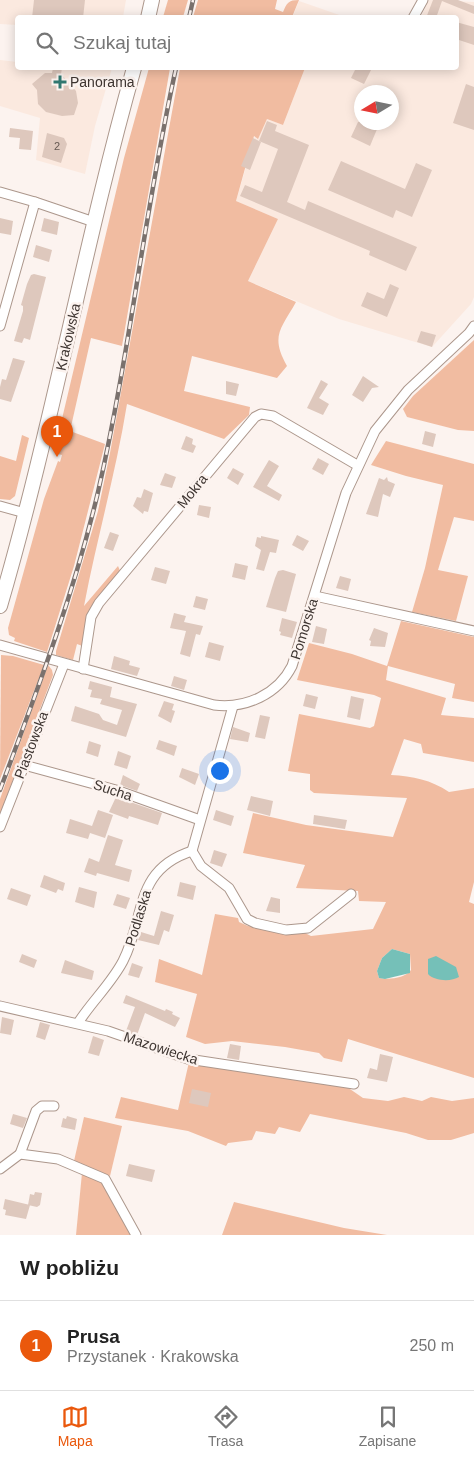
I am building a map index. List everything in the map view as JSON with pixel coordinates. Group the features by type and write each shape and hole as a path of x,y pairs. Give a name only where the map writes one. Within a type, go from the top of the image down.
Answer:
{"main road":[{"path":"149,15 152,0"},
{"name":"Krakowska","path":"0,606 48,425 94,222 133,70"}],"street":[{"path":"415,15 423,0"},
{"path":"0,192 94,222"},
{"path":"0,326 35,202"},
{"name":"Pomorska","path":"0,645 214,705 233,706 261,697 273,690 288,676 346,493 375,431 391,408 474,326"},
{"name":"Mokra","path":"83,669 91,617 99,602 255,417 261,414 273,416 358,465"},
{"path":"0,506 25,513"},
{"path":"314,596 474,632"},
{"name":"Piastowska","path":"0,827 64,664"},
{"path":"233,706 192,851 201,866 229,888 247,919 286,930 308,928 351,894"},
{"name":"Sucha","path":"24,765 116,790 200,820"},
{"name":"Podlaska","path":"78,1023 113,980 124,960 133,941 142,899 148,883 168,862 177,856 192,851"},
{"name":"Mazowiecka","path":"0,1006 108,1031 188,1059 354,1084"},
{"path":"0,1169 20,1154 36,1111 42,1106 54,1106"},
{"path":"20,1154 58,1159 105,1179 136,1235"}],"shaded area":[{"path":"0,0 126,0 123,15 15,15 15,25 0,24"},
{"path":"168,0 188,0 184,15 164,15"},
{"path":"198,0 277,0 275,9 283,12 288,3 299,0 293,15 194,15"},
{"path":"429,0 474,2 474,297 471,304 432,347 339,319 248,281 278,219 236,201 255,136 257,139 267,119 283,125 304,70 459,70 459,15 422,15"},
{"path":"299,1 339,15 293,15"},
{"path":"0,60 15,62 15,70 111,70 95,126 85,174 36,160 40,118 0,106"},
{"path":"148,70 170,70 122,346 91,338 70,431 105,444 74,566 47,652 14,641 15,638 9,635 8,628 44,499 62,455 58,454 63,434 61,423 124,158"},
{"path":"180,70 304,70 283,125 267,119 258,139 254,136 236,201 278,219 248,281 296,302 282,326 278,340 287,366 277,378 192,356 184,391 250,407 249,415 224,439 127,404 84,606 118,566 121,573 90,609 85,647 77,644 73,660 56,655 56,651 98,511"},
{"path":"474,340 474,431 458,430 407,417 403,409 413,396"},
{"path":"22,435 29,438 15,496 10,500 0,499 0,456 16,461"},
{"path":"386,441 474,464 474,521 454,517 438,570 468,576 456,621 412,612 425,568 443,485 371,465"},
{"path":"401,621 474,637 474,702 452,698 455,684 388,666 386,680 446,698 441,715 474,718 474,762 423,753 421,744 404,739 391,775 422,779 449,792 474,788 474,882 469,902 474,904 474,1078 348,1039 342,1062 324,1058 319,1053 285,1047 232,1041 205,1044 186,1037 197,994 155,982 159,959 202,975 215,914 238,918 239,922 248,926 298,934 305,933 311,936 373,929 386,902 359,901 358,891 296,888 305,865 243,853 253,813 306,825 393,837 407,798 314,793 310,790 310,774 288,771 299,714 370,728 374,726 381,698 297,680 309,643 352,654 387,666","holes":["392,949 410,954 411,970 408,973 397,978 379,978 377,971 382,958"]},
{"path":"1,655 13,656 44,665 0,779"},
{"path":"48,665 53,675 0,814 0,799"},
{"path":"189,1062 347,1087 363,1098 388,1101 404,1097 422,1101 431,1097 452,1101 474,1098 474,1133 451,1140 428,1140 406,1133 310,1114 300,1132 279,1127 275,1134 256,1131 252,1140 228,1143 226,1146 188,1131 115,1118 121,1097 178,1110"},
{"path":"84,1117 122,1126 110,1176 74,1161"},
{"path":"82,1173 104,1181 131,1235 76,1235"},
{"path":"234,1202 344,1228 387,1235 222,1235"}],"water":[{"path":"392,949 410,954 410,973 385,979 379,978 377,971 382,958"},
{"path":"436,956 456,967 459,977 452,980 443,980 428,974 428,959"}],"building":[{"path":"34,0 85,0 83,15 32,15"},
{"path":"433,0 458,0 474,6 474,14 442,1 437,15 427,15"},
{"path":"459,23 474,27 474,45 459,40"},
{"path":"53,70 62,70 61,74 76,91 78,103 74,115 62,116 46,112 38,104 37,90 32,84 45,73 52,73"},
{"path":"355,70 371,70 364,84 351,78"},
{"path":"466,84 474,87 474,130 453,123"},
{"path":"267,121 277,125 275,131 309,145 287,202 305,210 308,201 417,247 406,271 369,255 370,251 240,196 245,185 262,192 278,149 259,141"},
{"path":"10,128 33,131 31,150 19,149 20,138 9,137"},
{"path":"354,130 377,130 370,146 351,137"},
{"path":"47,133 64,138 67,144 61,163 42,157"},
{"path":"253,138 261,142 250,170 241,166"},
{"path":"341,161 405,189 416,163 432,170 412,217 396,210 393,218 328,190"},
{"path":"0,218 13,221 11,235 0,233"},
{"path":"44,218 59,222 57,235 41,231"},
{"path":"36,245 52,250 49,262 33,257"},
{"path":"31,275 46,277 30,340 24,338 22,343 14,341 23,311 23,306 21,305 27,284"},
{"path":"390,284 399,288 387,317 361,306 367,292 384,299"},
{"path":"421,331 436,335 432,347 417,342"},
{"path":"13,358 25,361 11,402 0,399 0,387 2,379 6,380"},
{"path":"363,376 379,387 372,388 363,402 352,395"},
{"path":"321,380 328,384 319,398 329,404 323,415 307,408"},
{"path":"226,381 239,384 236,396 226,394"},
{"path":"425,431 436,434 433,447 422,444"},
{"path":"186,436 193,439 192,444 196,446 193,453 181,449"},
{"path":"318,458 329,464 323,475 312,469"},
{"path":"269,460 279,466 267,486 282,495 279,501 253,487"},
{"path":"233,468 244,474 238,485 227,478"},
{"path":"165,473 176,477 172,488 160,485"},
{"path":"387,477 388,481 395,484 390,497 383,494 378,517 366,514 379,478 384,480"},
{"path":"144,489 153,493 148,512 144,511 143,514 133,506 137,497 141,498"},
{"path":"199,505 211,507 209,518 197,515"},
{"path":"110,532 119,535 113,551 104,548"},
{"path":"297,535 309,541 303,551 292,545"},
{"path":"261,536 279,540 276,553 270,552 264,571 256,569 261,550 255,546 257,537 261,538"},
{"path":"235,563 248,566 245,580 232,577"},
{"path":"155,567 170,571 166,584 151,580"},
{"path":"283,570 296,574 286,612 266,607 278,571"},
{"path":"340,576 351,579 348,591 336,588"},
{"path":"196,596 208,599 205,610 193,607"},
{"path":"174,613 186,616 184,622 203,626 200,635 196,634 190,657 180,654 186,631 170,628"},
{"path":"282,618 297,622 292,638 280,635"},
{"path":"316,626 327,629 324,644 312,642"},
{"path":"374,628 388,633 385,647 370,646 371,641 369,640"},
{"path":"209,642 224,646 220,661 205,657"},
{"path":"114,656 130,661 129,665 140,668 137,676 111,669"},
{"path":"174,676 187,680 184,690 171,686"},
{"path":"90,681 112,687 110,697 137,704 126,737 71,721 75,706 99,714 103,720 117,725 122,710 100,704 102,699 90,697 92,690 88,689"},
{"path":"306,694 318,697 315,709 303,706"},
{"path":"351,696 364,699 360,720 347,717"},
{"path":"164,701 174,704 172,710 175,711 171,723 158,716"},
{"path":"260,715 270,717 265,739 255,737"},
{"path":"233,727 250,733 248,742 230,739"},
{"path":"159,740 177,746 174,756 156,749"},
{"path":"89,741 101,745 98,757 86,753"},
{"path":"118,751 131,756 127,769 114,765"},
{"path":"182,768 199,774 195,785 179,777"},
{"path":"123,775 140,784 137,791 120,785"},
{"path":"251,796 273,801 270,816 247,810"},
{"path":"116,797 162,813 158,825 129,816 128,819 109,812"},
{"path":"98,810 113,815 105,838 90,833 88,839 66,833 70,819 92,826"},
{"path":"216,810 234,816 231,826 213,820"},
{"path":"314,815 347,820 345,829 313,824"},
{"path":"108,835 123,840 115,865 132,870 129,882 97,873 96,876 84,872 89,858 99,862"},
{"path":"214,850 227,854 222,867 210,863"},
{"path":"44,875 65,883 63,891 58,889 56,893 40,887"},
{"path":"180,882 196,886 193,900 177,896"},
{"path":"79,887 97,892 94,908 75,902"},
{"path":"11,888 31,895 27,906 7,899"},
{"path":"117,894 130,898 126,909 113,905"},
{"path":"271,897 280,899 280,913 266,911"},
{"path":"161,911 174,915 169,932 164,930 159,945 138,940 141,932 154,936"},
{"path":"22,954 37,960 34,968 19,962"},
{"path":"65,960 94,971 92,980 61,973"},
{"path":"132,963 143,967 139,978 128,975"},
{"path":"126,995 165,1011 166,1009 180,1018 175,1027 145,1013 137,1035 126,1031 135,1007 123,1003"},
{"path":"2,1017 14,1020 11,1035 0,1033"},
{"path":"40,1022 50,1025 45,1040 36,1037"},
{"path":"93,1036 104,1040 99,1056 88,1053"},
{"path":"230,1044 241,1046 239,1060 227,1058"},
{"path":"380,1054 393,1057 387,1082 367,1078 370,1068 377,1070"},
{"path":"192,1089 211,1093 208,1107 189,1103"},
{"path":"13,1114 27,1118 23,1128 10,1124"},
{"path":"67,1116 77,1119 75,1130 61,1127 63,1118 66,1119"},
{"path":"129,1164 155,1170 152,1182 126,1176"},
{"path":"35,1192 42,1193 40,1205 37,1207 28,1205 30,1194 34,1195"},
{"path":"5,1199 30,1205 26,1219 5,1215 6,1210 3,1209"}],"railway":[{"path":"190,15 193,0"},
{"path":"0,790 66,605 98,492 176,70"}],"place":[{"name":"Panorama","path":"60,82"},
{"name":"Prusa","path":"57,457"}]}
